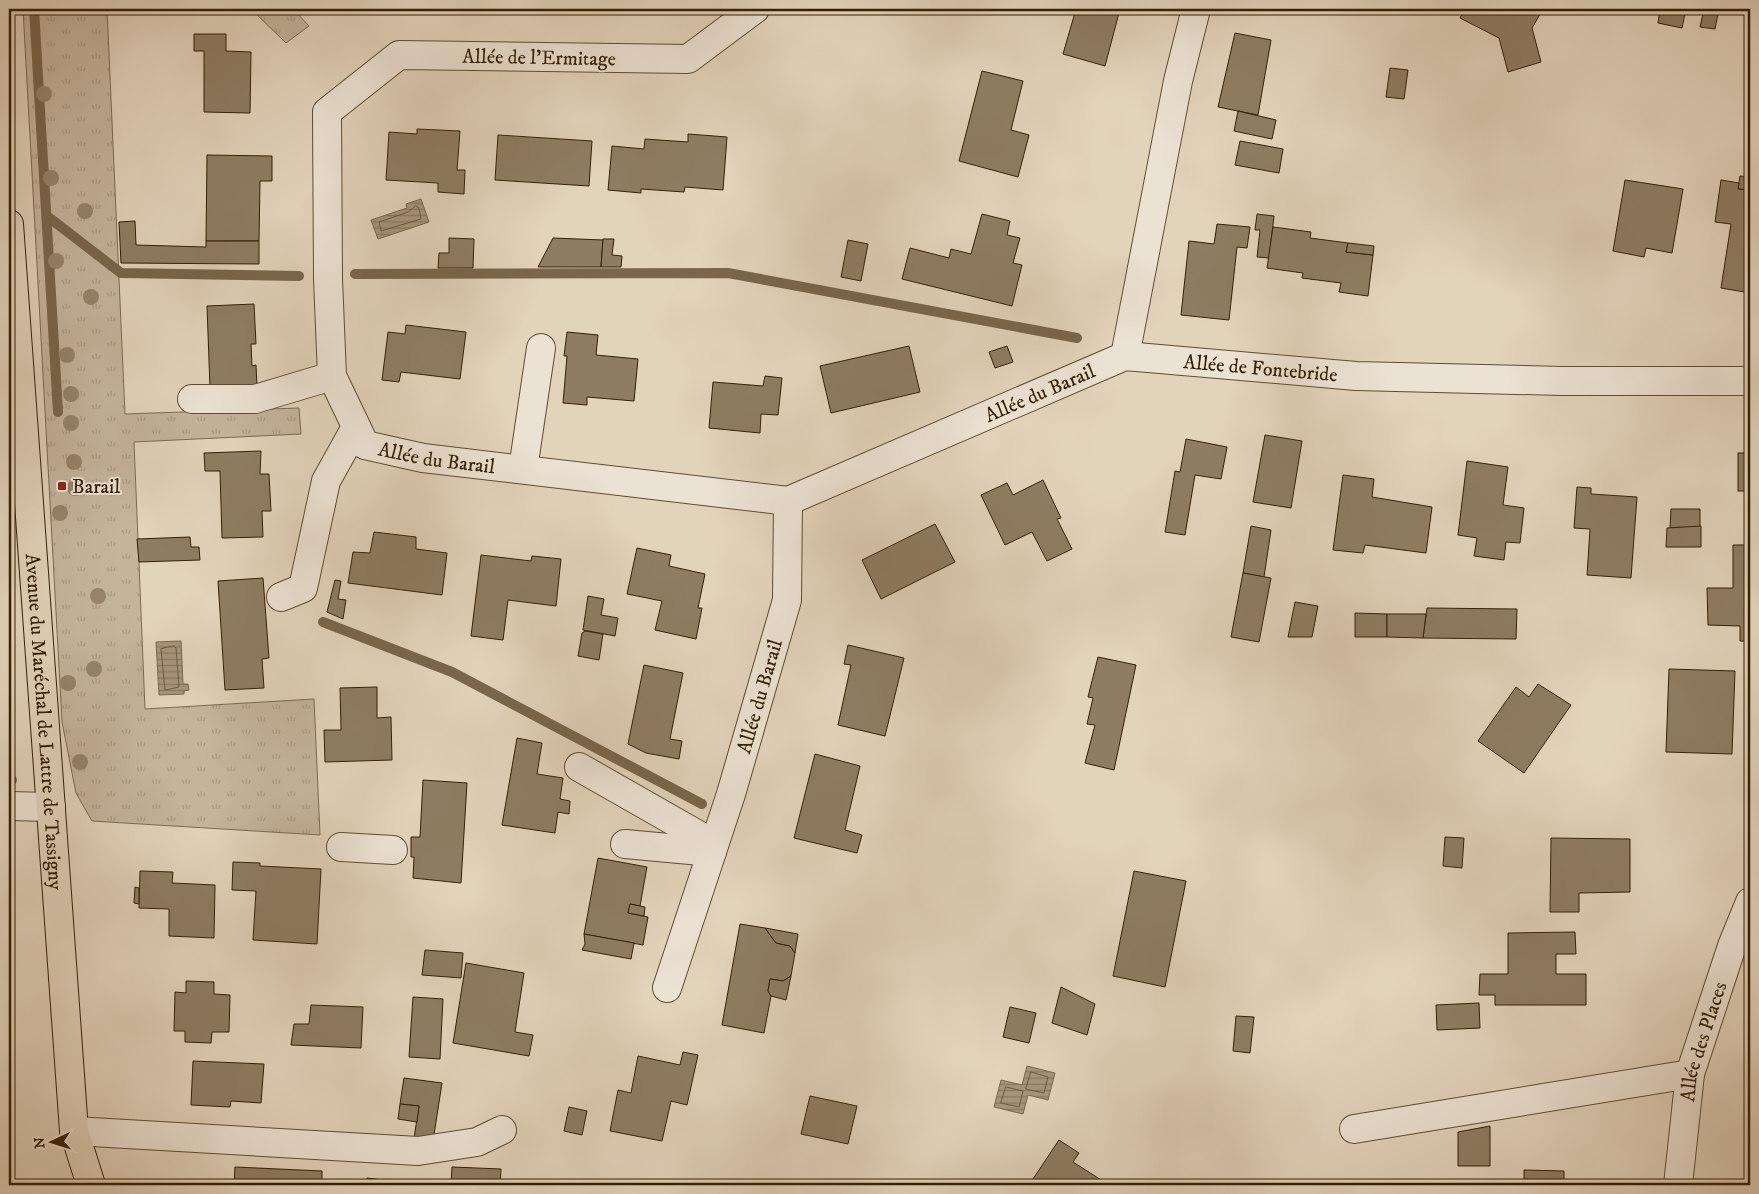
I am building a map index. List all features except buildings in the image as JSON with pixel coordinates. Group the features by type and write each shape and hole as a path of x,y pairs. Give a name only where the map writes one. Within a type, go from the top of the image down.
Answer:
{"main road":[{"name":"Avenue du Maréchal de Lattre de Tassigny","path":"9,236 17,447 51,806 74,1131 92,1185"}],"street":[{"name":"Allée de l'Ermitage","path":"327,112 399,56 688,59 754,9"},
{"path":"1125,356 1178,81 1196,9"},
{"name":"Allée du Barail","path":"327,112 328,280 332,376 365,445 423,458 788,500 1125,356"},
{"path":"523,469 541,348"},
{"name":"Allée de Fontebride","path":"1125,356 1356,376 1562,381 1750,381"},
{"path":"192,398 255,399 332,376"},
{"path":"281,597 303,588 326,481 356,427"},
{"name":"Allée du Barail","path":"667,988 731,794 787,600 788,500"},
{"path":"580,767 714,845"},
{"path":"9,806 51,806"},
{"path":"625,844 714,845"},
{"path":"341,847 393,850"},
{"name":"Allée des Places","path":"1678,1185 1690,1074 1732,946 1750,902"},
{"path":"1354,1129 1690,1074"},
{"path":"74,1131 418,1151 477,1142 502,1130"}],"green space":[{"path":"23,9 107,9 125,414 299,408 301,434 134,442 145,709 314,699 320,835 92,821 76,793 62,722"},
{"path":"251,9 293,9 309,26 286,43"}],"water":[{"path":"421,199 429,222 378,239 371,220 407,208 406,204"},
{"path":"181,641 183,684 188,684 189,690 184,691 184,694 159,695 156,642"},
{"path":"1027,1066 1055,1073 1048,1100 1028,1095 1023,1114 994,1107 1001,1080 1022,1085"}],"waterway":[{"path":"34,9 58,412"},
{"path":"47,216 121,273 299,276"},
{"path":"355,274 728,273 1077,338"},
{"path":"323,622 452,672 702,804"}],"place":[{"name":"Barail","path":"62,486"}]}
